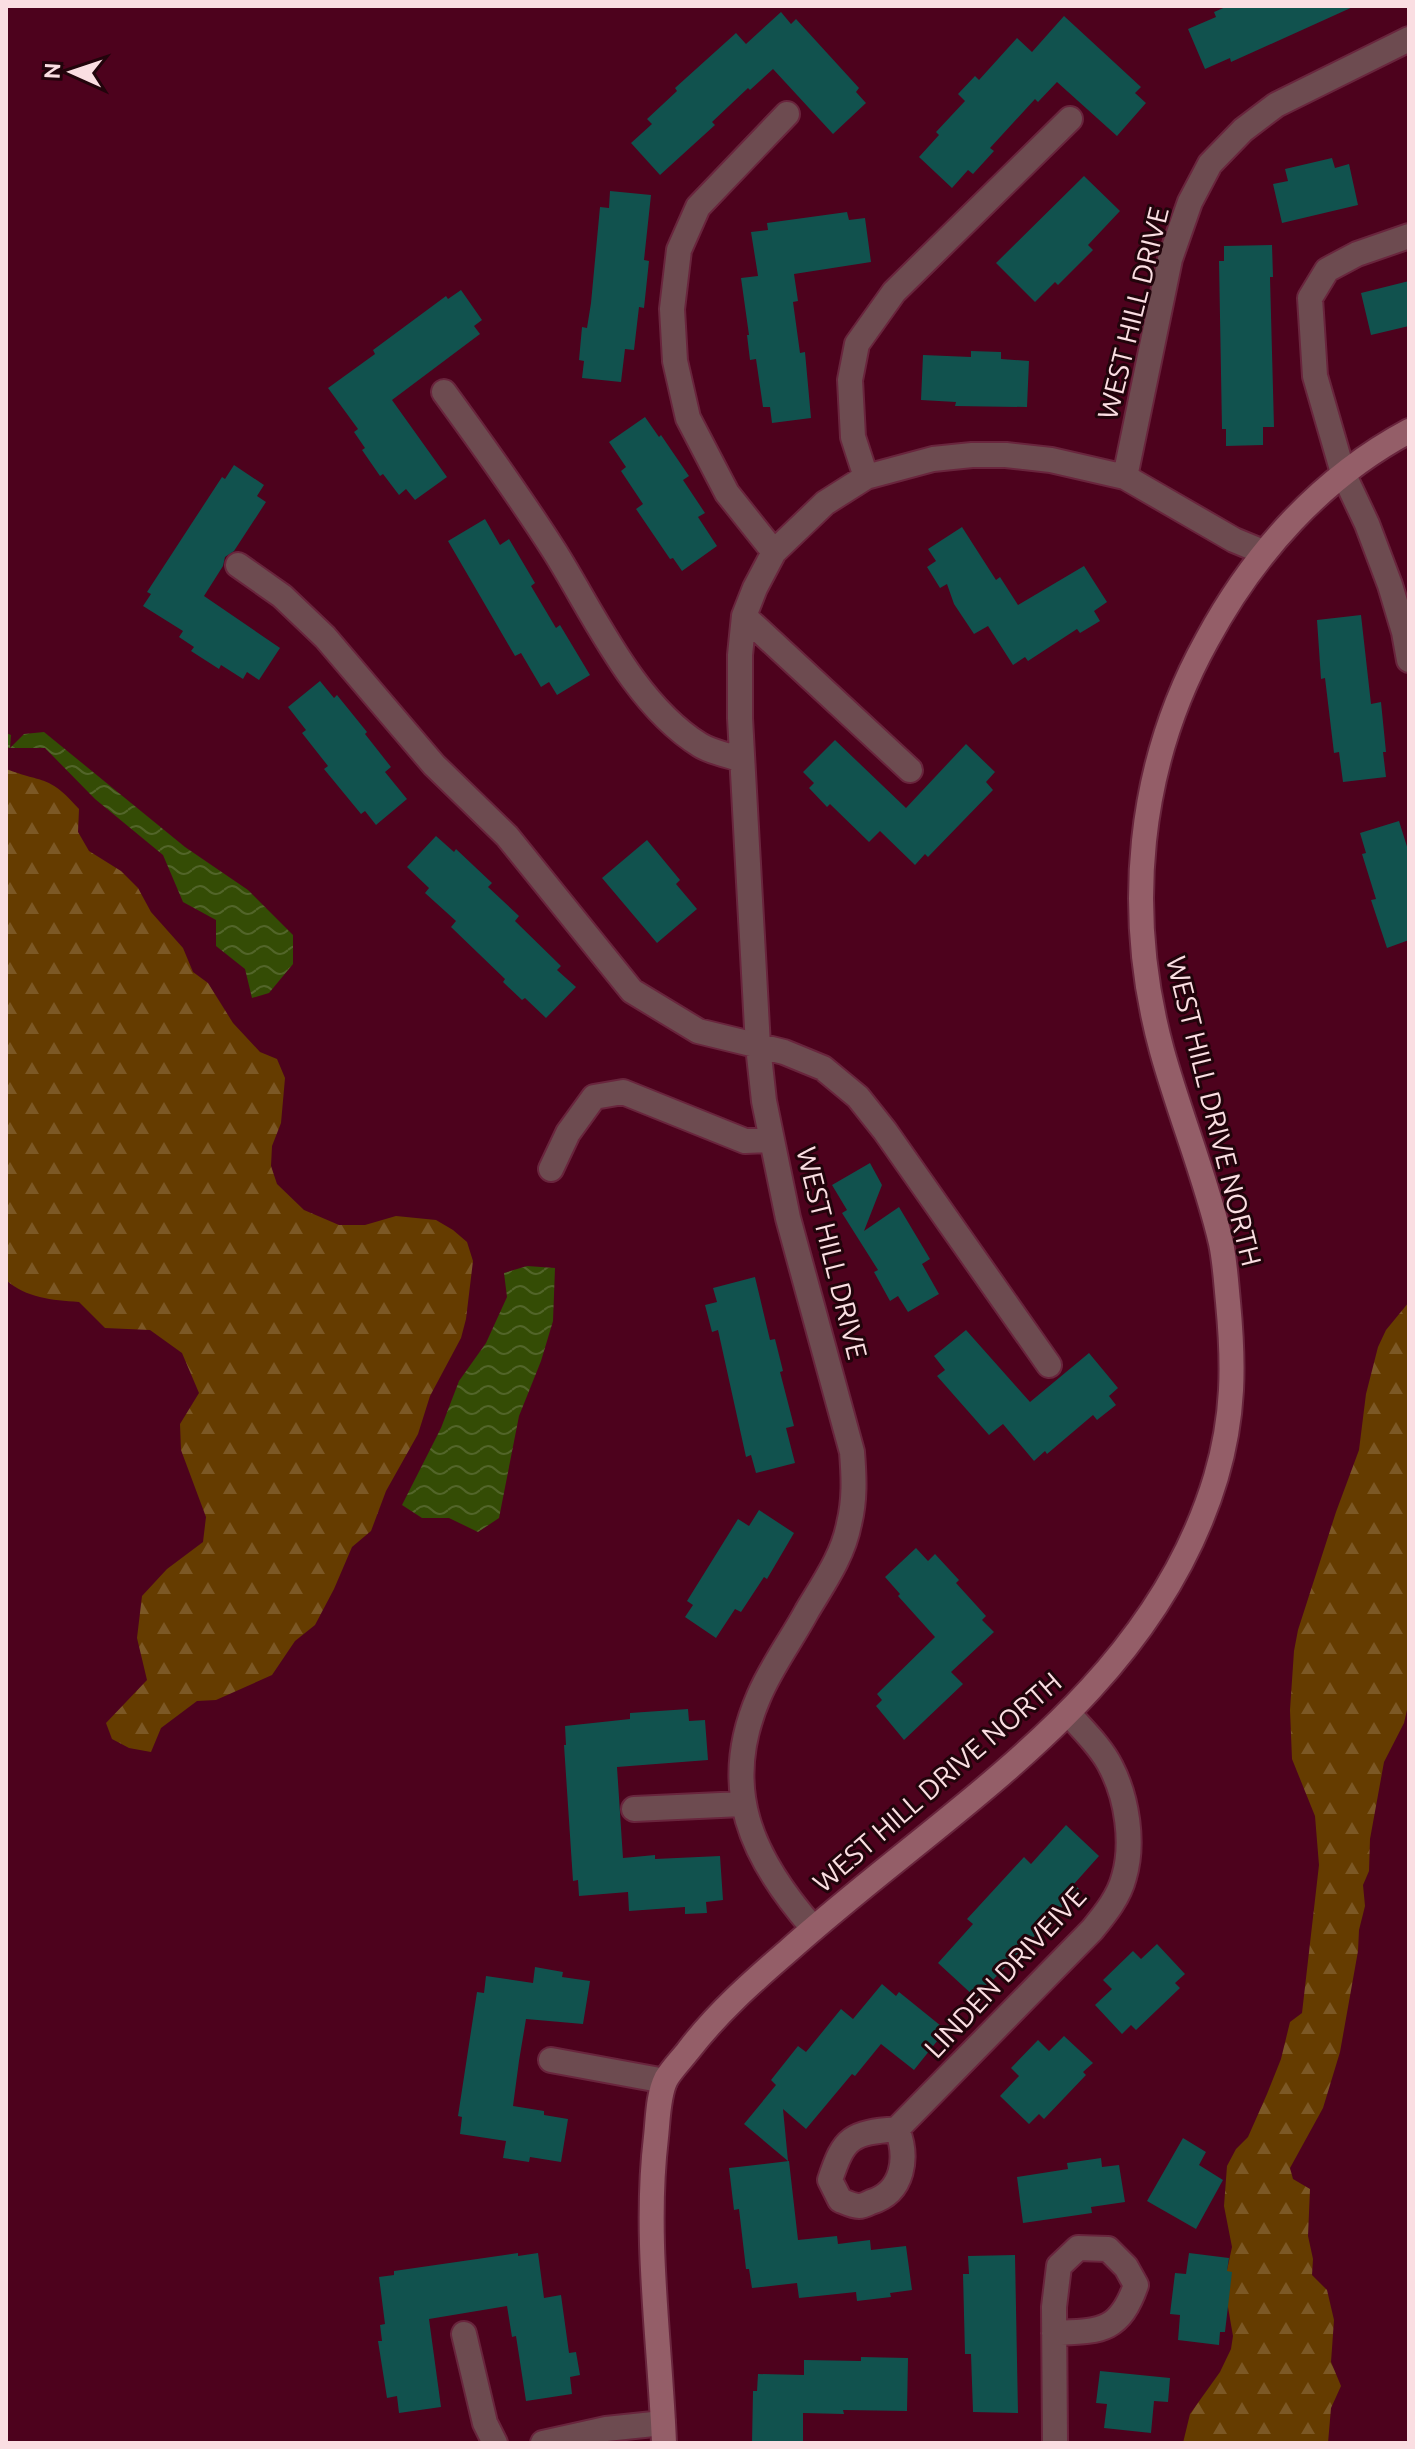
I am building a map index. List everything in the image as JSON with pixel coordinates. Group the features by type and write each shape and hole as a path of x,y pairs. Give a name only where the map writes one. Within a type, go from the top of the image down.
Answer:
{"street":[{"name":"WEST HILL DRIVE","path":"1125,477 1170,259 1190,202 1210,164 1243,130 1276,105 1409,39"},
{"path":"774,552 727,493 688,418 675,361 672,309 679,250 698,207 787,114"},
{"path":"866,477 853,437 850,380 857,344 894,292 1070,119"},
{"path":"1409,236 1357,254 1327,270 1310,298 1315,376 1343,473 1390,585 1409,660"},
{"path":"444,392 522,503 639,688 672,723 702,746 740,759"},
{"name":"WEST HILL DRIVE NORTH","path":"663,2433 652,2167 665,2081 700,2034 729,2003 813,1928 1069,1714 1139,1633 1180,1566 1215,1479 1233,1401 1232,1342 1222,1248 1162,1050 1141,937 1140,872 1149,798 1159,755 1183,687 1222,612 1263,552 1343,473 1409,431"},
{"name":"WEST HILL DRIVE","path":"813,1928 792,1904 756,1845 742,1804 740,1782 744,1746 759,1696 839,1556 849,1527 855,1490 852,1452 788,1218 764,1101 740,759 740,655 744,616 774,552 825,503 866,477 933,459 983,455 1051,460 1125,477 1234,540 1263,552"},
{"path":"238,565 282,596 325,637 434,765 507,836 632,991 698,1031 784,1052 823,1068 858,1097 1049,1365"},
{"path":"744,616 910,770"},
{"path":"551,1169 568,1133 594,1097 623,1092 745,1141 772,1140"},
{"name":"LINDEN DRIVEIVE","path":"897,2129 1092,1930 1109,1909 1124,1877 1128,1839 1124,1800 1111,1766 1069,1714"},
{"path":"634,1809 742,1804"},
{"path":"551,2060 665,2081"},
{"path":"1054,2333 1055,2443"},
{"path":"464,2334 485,2423 495,2443"},
{"path":"543,2443 606,2429 663,2433"}],"green space":[{"path":"6,769 53,785 69,798 79,809 78,832 89,851 121,871 138,888 151,912 183,948 193,972 208,983 233,1023 260,1052 277,1059 285,1078 281,1123 272,1146 271,1166 277,1184 304,1210 339,1225 365,1225 396,1216 436,1220 467,1242 473,1261 461,1338 430,1396 418,1434 386,1491 371,1531 352,1547 315,1625 295,1641 272,1675 216,1700 197,1701 161,1728 151,1752 129,1748 112,1739 106,1723 147,1680 137,1638 142,1596 167,1569 203,1542 206,1517 181,1450 180,1424 199,1393 182,1353 150,1330 105,1328 79,1302 31,1294 6,1280"},
{"path":"1409,1302 1409,1701 1404,1723 1384,1762 1370,1839 1369,1871 1363,1885 1365,1906 1340,2052 1323,2108 1290,2168 1293,2179 1310,2189 1308,2236 1313,2259 1312,2275 1327,2290 1334,2320 1331,2362 1341,2386 1331,2408 1328,2443 1183,2443 1190,2414 1220,2372 1231,2349 1233,2336 1224,2284 1232,2247 1224,2206 1227,2166 1236,2149 1248,2137 1267,2094 1281,2059 1290,2022 1302,2013 1319,1865 1315,1816 1292,1759 1290,1710 1298,1630 1359,1450 1366,1394 1378,1347 1386,1330"}],"water":[{"path":"44,732 185,847 248,890 293,935 293,964 269,993 252,998 245,969 216,946 216,920 183,902 163,855 95,799 45,748 10,748 24,734"},
{"path":"6,733 11,735 10,748 6,748"},
{"path":"527,1266 555,1268 553,1321 519,1416 499,1518 478,1532 449,1518 422,1518 402,1505 441,1428 459,1381 486,1343 507,1297 504,1273"}],"building":[{"path":"1228,6 1355,6 1231,62 1230,58 1205,69 1188,29 1216,17 1214,12"},
{"path":"781,12 791,24 796,19 859,88 856,92 866,103 833,134 773,69 750,90 748,88 712,122 715,125 660,175 631,143 652,124 647,119 677,91 675,88 736,33 746,44"},
{"path":"1064,16 1141,87 1135,93 1146,103 1117,136 1057,82 1038,102 1035,99 990,148 994,151 973,174 968,170 952,188 919,157 939,135 936,132 965,101 958,94 975,76 979,80 1017,38 1032,52"},
{"path":"1332,158 1335,168 1349,164 1358,205 1282,223 1273,184 1288,181 1285,169"},
{"path":"1084,176 1120,211 1088,245 1093,250 1058,285 1055,282 1035,302 996,263"},
{"path":"610,191 651,195 644,260 649,261 644,308 639,307 634,350 625,349 621,382 582,378 584,361 579,360 582,327 587,328 591,303 600,207 609,208"},
{"path":"847,212 849,220 865,218 871,262 794,274 798,301 793,302 800,353 805,352 811,418 772,423 770,407 763,407 756,359 750,360 747,335 741,278 758,276 751,232 768,230 767,223"},
{"path":"1272,245 1274,427 1263,427 1263,445 1226,446 1226,429 1222,429 1219,261 1224,261 1224,246"},
{"path":"1409,281 1409,326 1371,335 1361,293"},
{"path":"461,290 482,320 474,326 480,334 392,400 447,477 415,500 406,489 399,495 383,474 380,476 362,450 365,448 354,432 358,429 328,388 446,296 448,299"},
{"path":"971,351 1001,352 1001,359 1029,361 1027,407 955,406 956,402 921,400 923,355 971,357"},
{"path":"645,417 689,476 683,480 705,513 698,517 717,546 682,571 673,558 670,559 636,509 643,504 621,471 626,467 609,442"},
{"path":"234,465 264,485 257,496 266,502 234,551 225,557 223,566 204,596 280,648 259,680 247,672 243,679 221,665 219,669 191,651 194,647 179,637 183,631 143,606 151,594 147,592 222,477 225,479"},
{"path":"485,519 500,545 509,539 535,583 531,586 556,628 560,625 590,675 557,695 549,682 541,687 521,653 515,656 448,541"},
{"path":"962,527 996,580 1000,577 1018,605 1084,566 1107,602 1094,611 1100,621 1080,633 1077,629 1028,661 1025,657 1013,665 988,626 974,634 954,604 947,584 940,588 927,567 936,561 928,549"},
{"path":"1361,615 1371,704 1381,702 1386,777 1343,782 1339,752 1334,753 1325,678 1321,679 1317,620"},
{"path":"320,681 334,698 337,695 367,732 365,734 391,767 385,772 407,799 376,825 365,811 361,814 324,769 328,766 302,733 306,730 288,707"},
{"path":"835,740 906,808 966,744 995,772 986,782 993,790 928,857 925,854 915,865 880,831 869,842 809,788 814,783 803,772"},
{"path":"1399,821 1409,853 1409,940 1387,948 1371,900 1376,899 1362,854 1366,853 1360,833"},
{"path":"436,836 454,852 456,849 492,883 488,887 519,916 515,921 561,966 557,970 576,987 546,1018 503,982 505,979 451,927 456,921 425,893 429,888 407,867"},
{"path":"647,840 680,880 676,884 697,909 657,943 602,878"},
{"path":"870,1163 882,1185 864,1231 899,1207 930,1259 922,1264 939,1294 908,1312 898,1296 890,1301 874,1272 878,1270 842,1213 847,1210 832,1185"},
{"path":"755,1277 770,1340 775,1339 783,1371 780,1372 794,1426 786,1428 795,1463 756,1473 751,1455 746,1457 718,1330 712,1332 705,1305 717,1302 713,1288"},
{"path":"966,1330 1030,1402 1089,1353 1118,1388 1109,1396 1116,1405 1097,1420 1093,1415 1047,1454 1045,1451 1034,1461 1003,1424 989,1435 937,1376 945,1370 934,1356"},
{"path":"759,1510 794,1533 767,1579 764,1577 741,1612 735,1609 716,1638 685,1617 693,1605 687,1601 738,1519 749,1526"},
{"path":"916,1548 928,1561 935,1554 959,1580 956,1583 986,1616 982,1620 994,1632 951,1672 963,1684 904,1740 876,1706 882,1700 877,1694 935,1637 885,1577"},
{"path":"688,1709 689,1721 705,1720 708,1760 617,1767 623,1858 720,1856 723,1900 706,1902 707,1913 685,1914 685,1907 629,1911 628,1892 579,1896 578,1880 573,1881 565,1726 630,1719 630,1713"},
{"path":"1066,1825 1099,1856 1074,1884 1079,1889 976,1998 938,1963 973,1924 967,1919 1024,1857 1031,1864"},
{"path":"1157,1944 1185,1974 1175,1983 1180,1988 1136,2030 1131,2025 1122,2034 1095,2005 1112,1989 1103,1980 1133,1951 1141,1959"},
{"path":"535,1967 563,1972 562,1977 590,1981 583,2024 526,2019 519,2061 513,2106 568,2119 561,2162 530,2157 529,2162 503,2158 506,2141 460,2134 462,2117 458,2116 477,1992 484,1993 486,1976 533,1983"},
{"path":"882,1984 896,1996 899,1992 946,2030 914,2070 881,2044 806,2129 783,2109 788,2161 744,2124 776,2085 771,2080 798,2046 806,2052 841,2009 853,2019"},
{"path":"1064,2036 1093,2063 1083,2072 1086,2075 1044,2119 1039,2114 1029,2124 1000,2096 1019,2076 1011,2068 1038,2040 1049,2051"},
{"path":"1183,2138 1206,2152 1199,2165 1223,2180 1196,2229 1147,2201"},
{"path":"1101,2158 1102,2167 1119,2165 1125,2202 1091,2207 1092,2213 1023,2223 1017,2177 1068,2169 1067,2163"},
{"path":"789,2161 798,2240 837,2236 838,2244 870,2240 871,2250 906,2246 912,2290 890,2293 891,2297 857,2301 856,2292 799,2298 797,2283 752,2288 749,2269 746,2269 739,2209 734,2210 729,2168"},
{"path":"518,2253 518,2256 538,2253 544,2298 561,2295 569,2353 576,2352 580,2375 570,2377 572,2394 526,2401 516,2336 512,2337 507,2306 429,2319 441,2407 399,2413 397,2396 387,2398 378,2341 382,2341 380,2325 385,2324 379,2277 394,2275 394,2271"},
{"path":"1189,2253 1229,2258 1227,2271 1232,2272 1225,2332 1220,2332 1219,2345 1178,2340 1180,2315 1170,2314 1175,2273 1186,2274"},
{"path":"1015,2255 1018,2413 973,2412 971,2354 965,2354 963,2274 969,2274 968,2256"},
{"path":"861,2357 908,2358 907,2411 803,2413 803,2443 752,2443 753,2391 757,2391 758,2374 804,2375 804,2360 861,2361"},
{"path":"1100,2371 1170,2378 1168,2402 1154,2401 1151,2433 1104,2428 1107,2404 1096,2403"}]}
